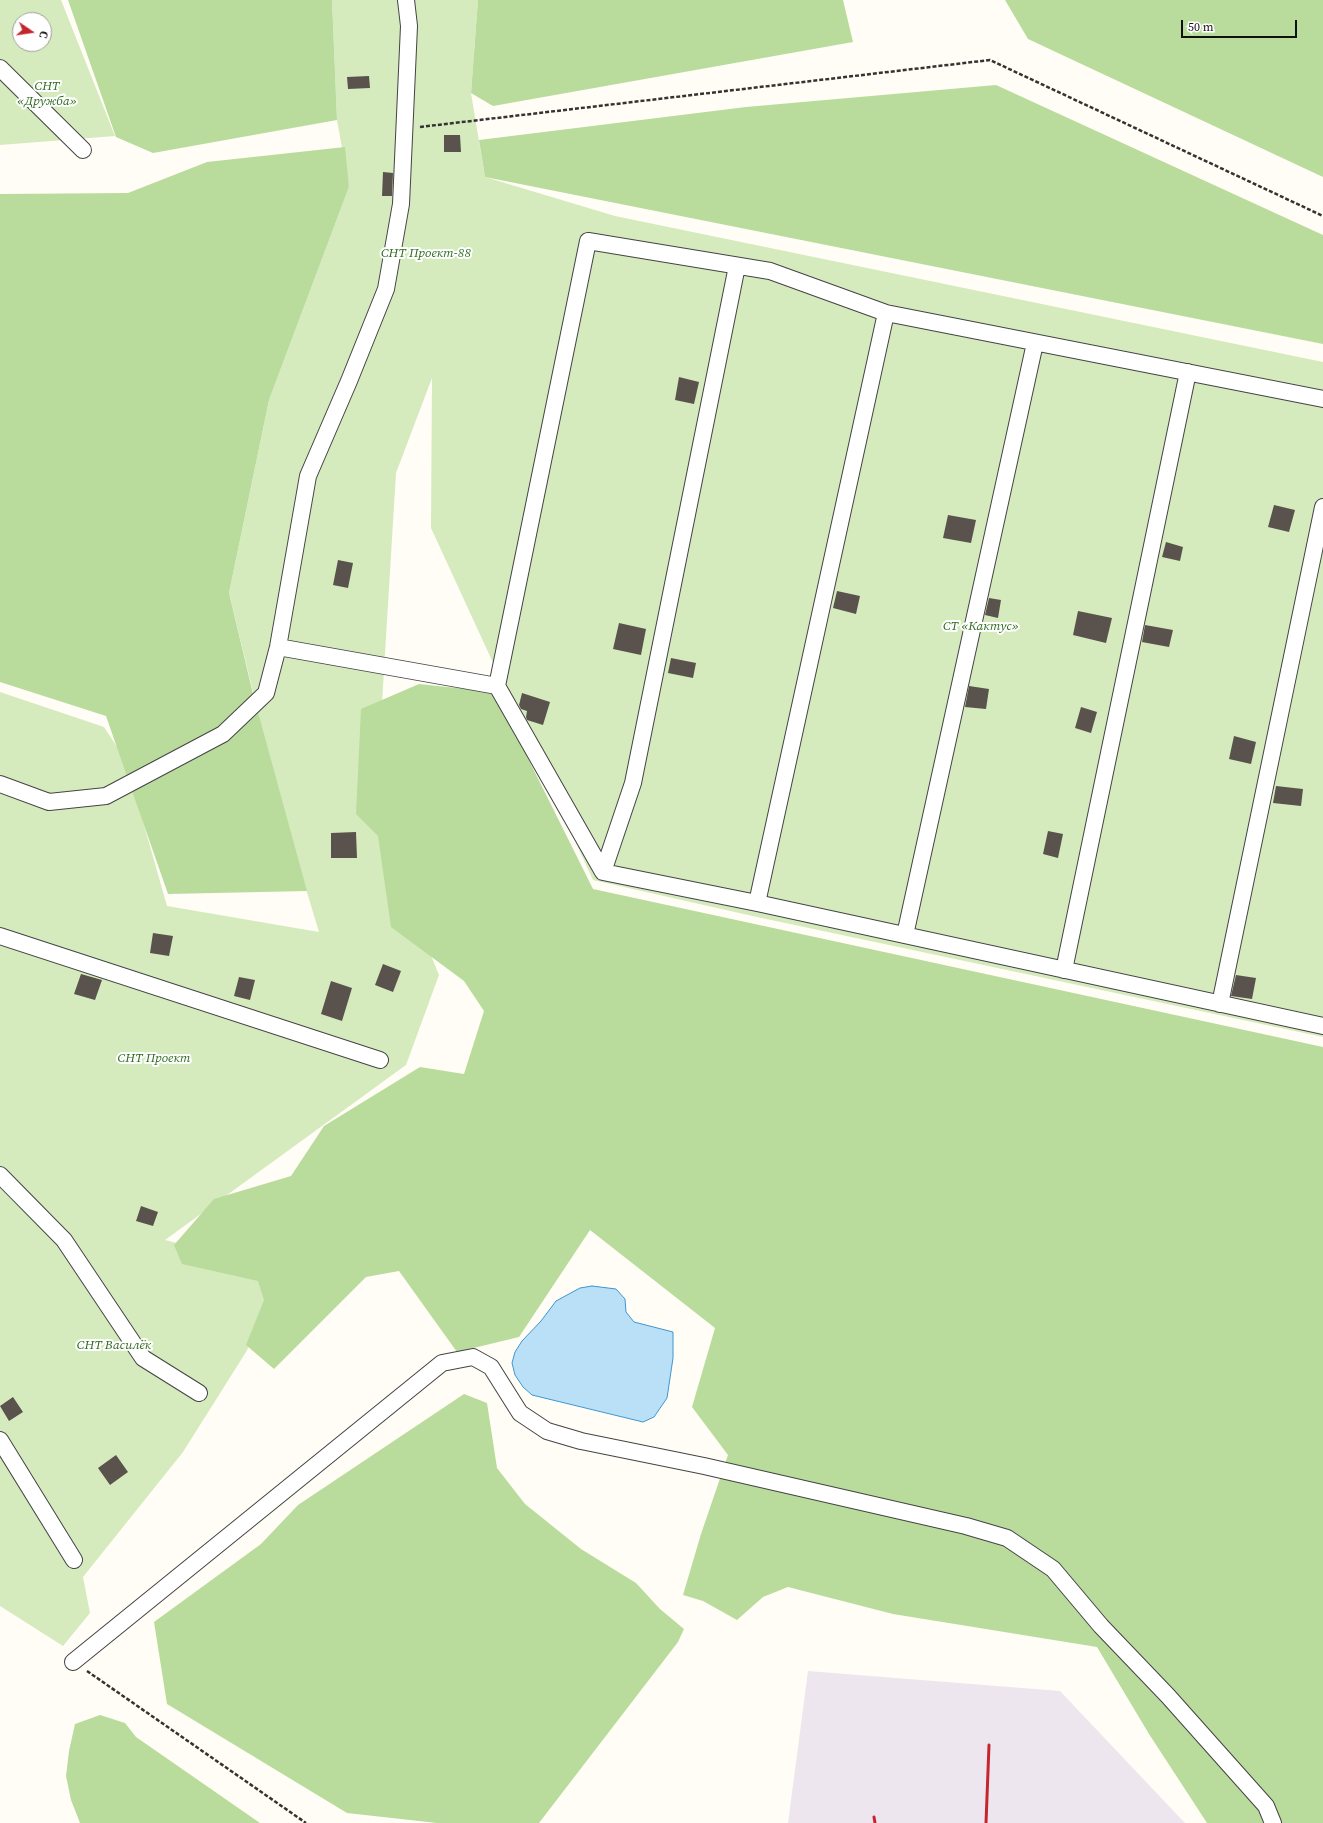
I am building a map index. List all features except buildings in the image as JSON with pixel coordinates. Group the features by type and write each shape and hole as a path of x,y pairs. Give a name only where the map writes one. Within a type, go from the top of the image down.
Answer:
{"lane":[{"path":"0,784 49,802 106,796 223,734 266,693 278,647 308,476 349,382 386,289 401,204 409,26 406,0"},
{"path":"0,68 83,150"},
{"path":"1323,399 1035,344 886,313 770,271 588,241 497,686 603,872 757,903 1323,1026"},
{"path":"603,872 633,783 737,266"},
{"path":"757,903 886,313"},
{"path":"905,935 1035,344"},
{"path":"1064,970 1188,372"},
{"path":"1220,1004 1323,507"},
{"path":"278,647 497,686"},
{"path":"0,936 380,1060"},
{"path":"0,1175 64,1240 143,1358 199,1393"},
{"path":"73,1662 442,1363 473,1357 491,1367 520,1412 547,1431 581,1441 704,1466 966,1526 1007,1538 1053,1569 1101,1626 1168,1696 1266,1806 1273,1823"},
{"path":"0,1440 74,1560"}],"path":[{"path":"405,129 990,60 1323,216"},
{"path":"73,1662 306,1823"}],"shaded area":[{"path":"808,1671 1060,1691 1185,1823 788,1823"}],"green space":[{"name":"СНТ «Дружба»","path":"0,0 61,0 115,136 0,145"},
{"path":"68,0 332,0 337,120 153,153 116,137"},
{"name":"СТ «Кактус»","path":"332,0 478,0 471,93 485,177 615,216 1323,362 1323,1037 757,917 593,880 431,528 432,378 396,473 375,818 439,975 406,1065 165,1240 289,1272 246,1352 183,1452 83,1577 90,1613 63,1646 0,1606 0,692 104,727 125,759 254,696 229,593 269,400 349,187 337,120","holes":["257,727 319,932 167,906 134,790"]},
{"path":"478,0 843,0 853,42 493,106 471,93"},
{"path":"1005,0 1323,0 1323,177 1028,39"},
{"path":"996,85 1323,235 1323,344 485,177 479,140 746,107"},
{"path":"345,147 349,187 269,400 229,593 253,694 307,891 168,894 106,716 0,682 0,194 128,193 207,162"},
{"path":"419,684 495,692 593,889 1323,1047 1323,1823 1207,1823 1149,1734 1097,1647 893,1614 788,1587 763,1597 737,1620 703,1601 683,1595 701,1534 728,1455 692,1407 715,1328 590,1230 519,1337 457,1352 399,1271 366,1277 274,1369 246,1345 264,1300 258,1281 182,1264 174,1245 214,1199 291,1176 324,1126 420,1067 464,1074 484,1011 464,981 391,927 378,836 356,814 361,709"},
{"path":"464,1394 487,1403 497,1468 525,1504 581,1549 636,1583 660,1609 684,1629 678,1642 539,1823 437,1823 347,1813 167,1704 154,1622 261,1544 298,1505"},
{"path":"100,1715 125,1723 136,1737 260,1823 80,1823 71,1800 66,1776 69,1751 75,1724"}],"water":[{"path":"592,1286 616,1289 625,1299 626,1312 634,1322 673,1332 673,1358 667,1398 654,1417 643,1422 532,1395 523,1387 515,1375 512,1363 515,1352 522,1341 541,1321 556,1301 580,1288"}],"railway":[{"path":"986,1823 989,1745"},
{"path":"874,1817 875,1823"}],"park label":[{"name":"СНТ Проект-88","path":"426,254"},
{"name":"СНТ Проект","path":"154,1059"},
{"name":"СНТ Василёк","path":"114,1346"}]}
